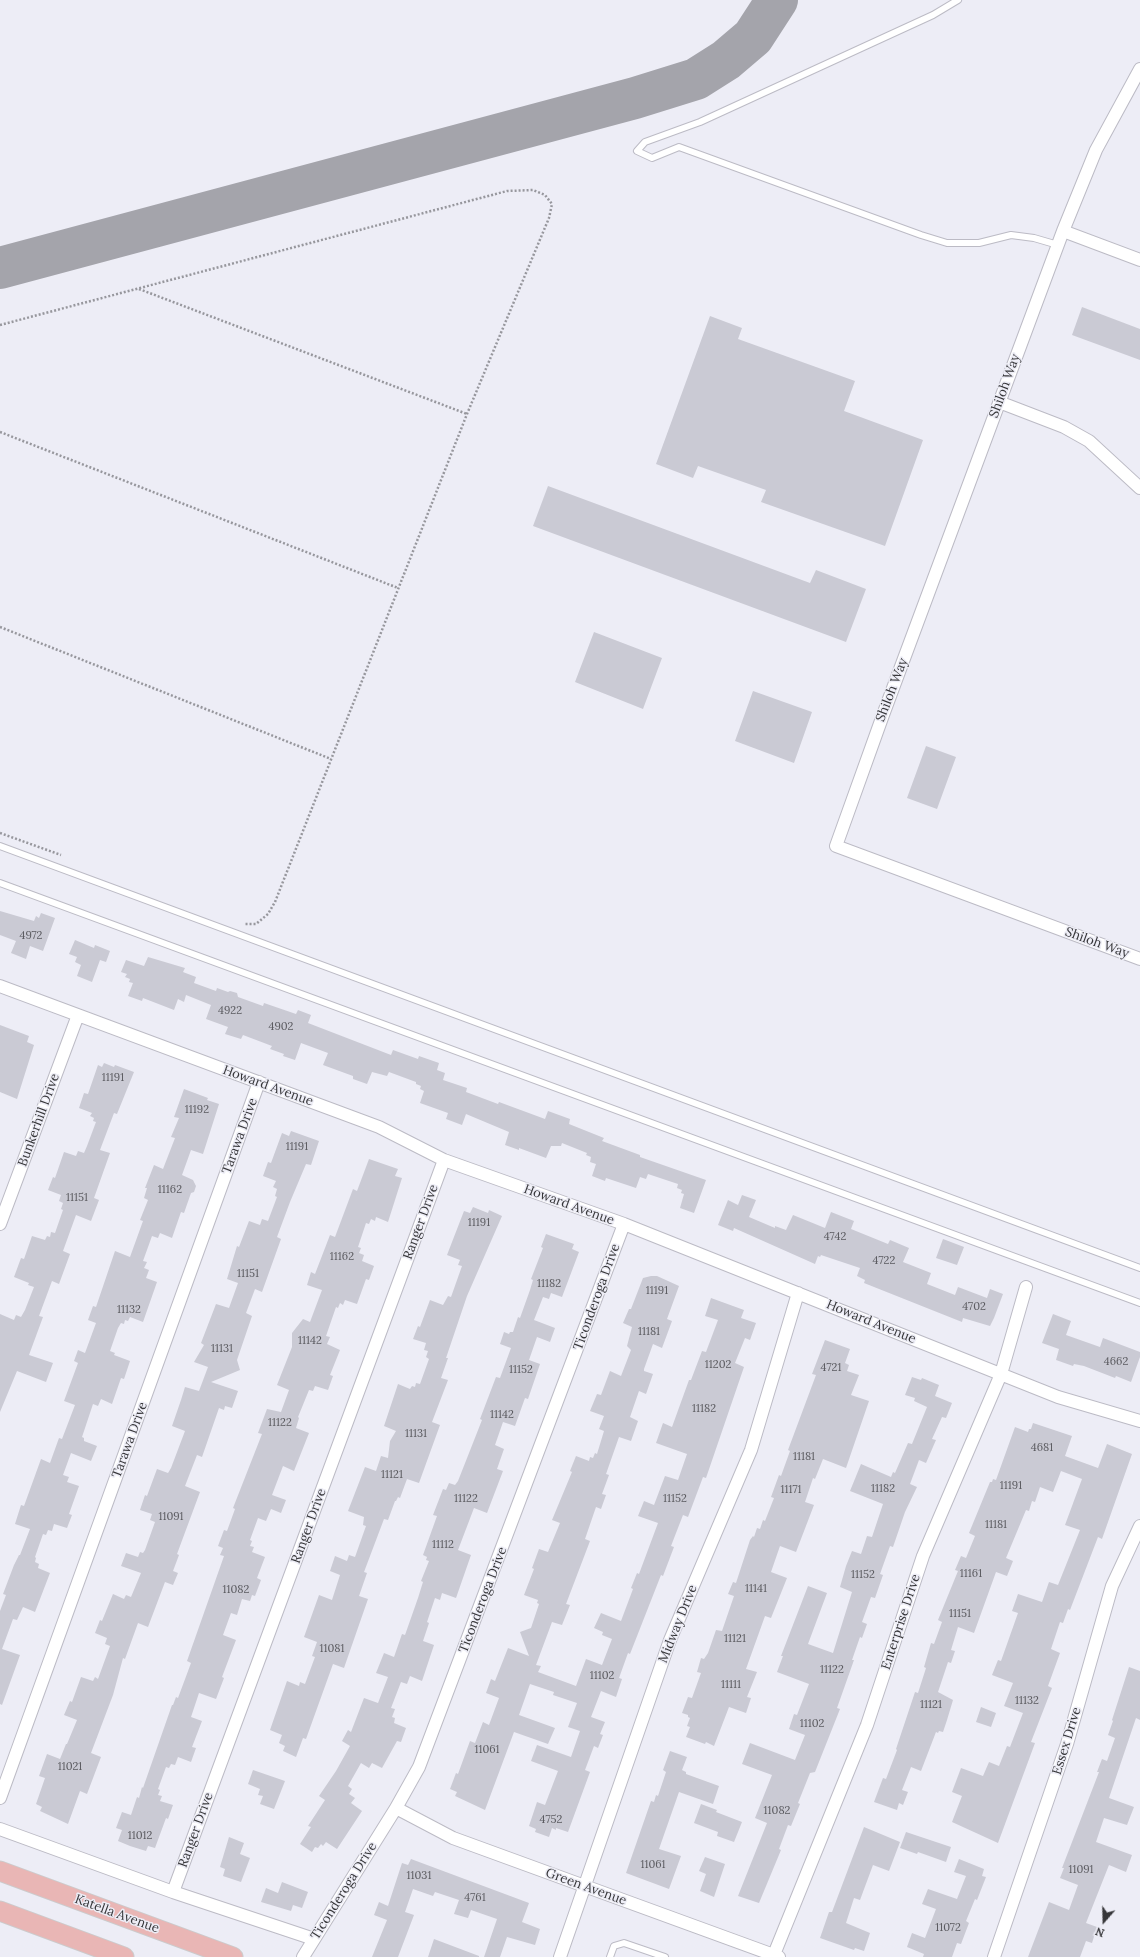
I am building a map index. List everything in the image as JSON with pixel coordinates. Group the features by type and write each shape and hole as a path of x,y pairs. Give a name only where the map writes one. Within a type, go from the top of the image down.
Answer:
{"main road":[{"name":"Katella Avenue","path":"0,1871 234,1957"},
{"path":"0,1911 124,1957"}],"street":[{"name":"Shiloh Way","path":"1140,69 1096,150 1063,230 836,846 1140,960"},
{"path":"1063,230 1140,260"},
{"path":"999,402 1064,427 1089,441 1140,488"},
{"name":"Howard Avenue","path":"0,986 379,1128 444,1160 624,1224 1058,1397 1140,1421"},
{"name":"Bunkerhill Drive","path":"0,1224 78,1015"},
{"name":"Tarawa Drive","path":"0,1798 259,1082"},
{"name":"Ranger Drive","path":"173,1892 444,1160"},
{"name":"Ticonderoga Drive","path":"303,1957 396,1808 419,1767 624,1224"},
{"name":"Enterprise Drive","path":"775,1956 867,1725 923,1556 1001,1374 1026,1287"},
{"name":"Midway Drive","path":"560,1957 670,1640 751,1450 798,1293"},
{"name":"Essex Drive","path":"994,1957 1067,1744 1112,1586 1140,1526"},
{"name":"Green Avenue","path":"396,1808 453,1838 775,1956"},
{"path":"0,1829 173,1892 314,1939"}],"lane":[{"path":"958,0 933,15 700,122 645,142 637,151 652,158 679,147 921,236 947,243 979,243 1011,236 1034,238 1058,245"},
{"path":"0,846 1140,1268"},
{"path":"0,883 1140,1303"},
{"path":"610,1957 614,1946 624,1943 665,1957"}],"path":[{"path":"0,324 507,191 533,190 545,194 552,204 549,218 467,414 275,902 268,914 256,924 245,924 238,921"},
{"path":"137,288 467,414"},
{"path":"0,432 398,588"},
{"path":"0,627 331,758"},
{"path":"0,833 67,858"}],"building":[{"path":"1082,307 1140,329 1140,360 1072,335"},
{"path":"710,316 742,328 738,339 855,381 844,411 923,440 885,546 761,502 766,490 698,466 693,478 656,464"},
{"path":"548,486 810,583 816,570 866,589 846,642 533,526"},
{"path":"594,632 662,658 643,709 575,682"},
{"path":"753,691 812,712 794,763 735,741"},
{"path":"926,746 956,757 937,809 907,798"},
{"path":"0,911 34,921 36,916 39,918 41,913 55,918 43,951 30,946 26,959 11,953 16,941 0,935"},
{"path":"75,940 94,948 95,945 110,951 106,962 100,960 92,982 77,976 81,965 75,962 77,957 69,954"},
{"path":"148,957 185,968 183,972 196,977 194,983 216,991 217,988 228,992 230,991 237,993 238,997 263,1006 264,1003 296,1014 298,1010 311,1015 308,1023 391,1055 393,1050 418,1059 419,1056 439,1063 437,1070 445,1073 443,1080 467,1088 466,1092 498,1104 499,1102 545,1119 548,1111 570,1119 569,1124 604,1138 602,1141 640,1155 640,1157 706,1180 694,1213 680,1208 684,1194 681,1193 682,1190 677,1188 678,1184 648,1174 646,1179 640,1177 636,1188 606,1178 605,1181 592,1176 596,1164 590,1162 591,1157 586,1155 587,1153 562,1143 561,1146 551,1146 546,1158 519,1148 519,1150 505,1145 509,1132 466,1114 462,1125 446,1119 448,1113 420,1103 424,1091 420,1089 421,1086 416,1084 416,1082 389,1072 387,1076 372,1072 367,1084 353,1079 353,1076 323,1065 328,1053 301,1043 295,1060 283,1056 284,1054 270,1049 272,1046 243,1035 241,1039 225,1034 228,1027 206,1019 211,1005 186,995 184,1002 178,999 174,1010 143,998 142,1001 128,996 133,983 129,982 130,979 125,977 127,974 121,972 126,960 144,966"},
{"path":"0,1025 29,1036 27,1042 34,1045 17,1099 0,1092"},
{"path":"104,1063 114,1067 115,1065 134,1072 117,1114 114,1113 100,1150 110,1153 94,1198 99,1200 91,1221 76,1215 63,1251 70,1254 59,1284 52,1281 39,1316 43,1317 29,1355 53,1363 46,1382 17,1371 0,1412 0,1314 14,1320 16,1315 21,1317 25,1310 34,1287 28,1285 29,1283 14,1277 21,1258 24,1259 32,1236 45,1240 47,1236 50,1237 51,1232 55,1233 63,1210 61,1209 63,1203 59,1201 61,1195 48,1190 53,1177 55,1178 64,1152 76,1156 78,1151 84,1153 96,1122 93,1121 94,1118 90,1116 92,1113 79,1108 84,1093 88,1094 98,1065 102,1067"},
{"path":"184,1089 219,1104 203,1154 191,1150 182,1175 193,1180 196,1186 194,1192 191,1193 184,1213 181,1212 172,1238 160,1233 158,1238 152,1236 143,1261 147,1262 144,1268 149,1270 146,1278 157,1282 143,1322 130,1317 128,1321 125,1320 124,1324 121,1323 118,1328 110,1351 115,1353 114,1355 130,1361 124,1379 121,1378 112,1404 101,1399 98,1406 93,1404 82,1437 84,1438 84,1441 97,1446 91,1461 71,1453 63,1475 69,1477 67,1482 79,1486 69,1514 72,1515 67,1528 54,1524 52,1531 48,1530 46,1535 43,1534 35,1557 35,1562 39,1564 38,1568 50,1573 35,1612 23,1607 17,1620 13,1619 2,1649 20,1655 2,1705 0,1704 0,1611 6,1595 3,1594 30,1529 15,1524 21,1505 24,1506 41,1459 50,1463 59,1438 62,1439 75,1405 64,1401 78,1363 74,1361 78,1350 85,1353 96,1323 88,1320 93,1306 96,1307 115,1251 130,1257 143,1221 140,1220 148,1200 144,1198 147,1188 145,1188 154,1165 163,1169 175,1138 171,1137 179,1118 174,1117"},
{"path":"291,1131 319,1141 311,1165 306,1164 290,1202 277,1237 281,1239 262,1292 255,1289 246,1313 252,1316 237,1360 240,1370 211,1382 238,1391 232,1408 225,1406 224,1410 219,1408 202,1457 197,1455 185,1486 200,1492 177,1554 179,1555 173,1571 178,1573 173,1585 165,1582 148,1627 138,1623 125,1659 123,1658 113,1695 91,1753 101,1757 87,1794 80,1791 68,1824 40,1811 42,1807 36,1804 45,1778 39,1776 47,1754 60,1759 67,1744 77,1720 64,1715 70,1701 72,1702 81,1677 93,1681 95,1677 98,1679 110,1646 105,1644 107,1638 95,1633 100,1620 102,1621 113,1594 124,1599 126,1595 131,1597 141,1573 121,1566 126,1553 138,1557 140,1552 143,1553 155,1522 150,1520 152,1514 140,1510 145,1495 147,1496 157,1469 168,1473 171,1468 185,1431 172,1426 185,1387 199,1391 208,1367 194,1362 204,1345 201,1343 216,1304 229,1308 238,1283 227,1279 237,1246 239,1247 249,1221 260,1225 262,1219 268,1221 277,1197 275,1196 277,1189 273,1187 276,1181 263,1176 268,1162 271,1163 282,1133 289,1136"},
{"path":"369,1159 398,1169 395,1176 402,1178 388,1222 376,1217 375,1221 371,1219 369,1224 366,1223 358,1247 361,1248 359,1253 364,1255 362,1261 374,1266 369,1280 366,1279 357,1304 345,1300 343,1305 340,1303 338,1308 336,1307 326,1336 330,1337 327,1344 340,1350 330,1375 333,1376 328,1390 315,1386 313,1391 309,1390 298,1417 296,1428 309,1433 294,1471 283,1466 272,1495 286,1500 281,1513 271,1509 266,1521 258,1518 250,1540 252,1541 250,1546 254,1547 252,1552 265,1557 257,1578 261,1580 255,1596 252,1595 250,1601 242,1599 237,1615 231,1613 223,1635 236,1640 222,1677 224,1678 216,1699 199,1693 191,1717 202,1721 192,1747 196,1748 191,1762 178,1757 175,1765 171,1764 169,1768 166,1767 158,1789 160,1790 158,1795 162,1796 160,1801 173,1805 168,1819 166,1818 155,1848 148,1846 146,1851 130,1846 118,1841 122,1830 116,1828 122,1812 131,1815 137,1797 139,1798 172,1705 176,1697 178,1698 191,1663 187,1661 224,1556 220,1555 223,1548 218,1546 224,1530 227,1531 235,1509 233,1508 262,1434 258,1433 267,1409 281,1412 289,1390 277,1385 292,1347 292,1333 303,1319 310,1322 322,1290 307,1285 311,1272 315,1274 330,1235 335,1237 353,1189 357,1191"},
{"path":"742,1195 756,1200 749,1217 775,1228 775,1226 786,1230 793,1215 825,1228 831,1212 854,1221 851,1229 888,1244 890,1240 909,1248 903,1262 931,1273 927,1284 955,1295 958,1287 987,1298 990,1289 1003,1294 990,1326 963,1318 962,1322 864,1283 865,1280 857,1276 860,1268 821,1255 820,1257 818,1256 815,1264 734,1228 733,1231 718,1225 728,1200 738,1205"},
{"path":"473,1207 488,1213 489,1210 502,1216 467,1296 446,1358 448,1358 441,1378 448,1380 432,1422 440,1425 419,1483 407,1479 400,1498 398,1497 395,1501 388,1520 384,1519 364,1572 367,1573 359,1596 368,1599 344,1668 333,1664 306,1739 303,1738 296,1757 283,1751 285,1746 279,1743 282,1735 270,1730 287,1681 299,1686 300,1682 305,1684 315,1657 312,1656 317,1642 304,1637 319,1595 332,1600 340,1575 330,1571 335,1556 347,1561 349,1555 355,1557 366,1526 363,1525 364,1517 348,1511 365,1467 376,1471 381,1456 388,1458 390,1441 396,1431 384,1426 398,1384 410,1389 412,1386 415,1387 416,1383 420,1384 429,1359 426,1357 428,1351 424,1350 426,1343 413,1339 418,1326 420,1327 430,1300 443,1305 448,1296 451,1297 462,1266 458,1265 460,1260 447,1255 464,1211 470,1213"},
{"path":"546,1234 574,1244 572,1249 579,1252 562,1297 551,1293 549,1299 543,1297 534,1320 555,1328 550,1342 537,1337 529,1360 540,1364 528,1399 525,1398 515,1426 503,1422 495,1445 504,1449 497,1469 503,1471 487,1513 474,1508 458,1550 471,1555 456,1598 442,1593 440,1600 435,1598 427,1622 429,1623 423,1641 434,1645 422,1681 410,1676 407,1684 401,1682 391,1708 395,1709 392,1717 395,1718 394,1723 406,1728 401,1742 397,1741 382,1768 372,1763 369,1768 361,1763 348,1786 352,1789 349,1794 355,1798 351,1803 362,1811 337,1849 326,1842 323,1846 321,1844 318,1848 315,1847 312,1852 300,1844 311,1827 308,1826 325,1800 319,1796 336,1771 350,1746 342,1741 348,1730 351,1732 364,1698 378,1703 388,1677 376,1673 384,1653 394,1657 402,1634 405,1635 423,1582 421,1581 429,1561 426,1560 427,1557 423,1555 437,1516 433,1515 443,1489 446,1490 449,1483 455,1485 458,1481 482,1420 480,1419 496,1377 500,1378 511,1348 500,1344 504,1332 509,1334 510,1332 513,1332 518,1317 520,1318 533,1280 531,1279 543,1248 541,1247"},
{"path":"943,1239 964,1247 957,1265 936,1258"},
{"path":"657,1276 679,1286 667,1319 672,1321 662,1348 653,1344 644,1371 653,1374 646,1394 639,1391 630,1417 638,1421 631,1441 619,1437 606,1474 609,1475 602,1494 606,1495 601,1509 596,1507 585,1539 590,1541 566,1604 570,1605 562,1625 552,1622 536,1665 541,1666 538,1672 576,1686 586,1659 602,1665 612,1639 602,1635 603,1632 594,1628 601,1613 621,1621 633,1589 631,1588 637,1573 639,1574 658,1523 638,1516 644,1501 654,1505 665,1476 678,1480 687,1454 656,1443 663,1423 672,1427 689,1380 691,1380 702,1351 706,1352 718,1320 705,1316 711,1298 744,1310 741,1318 756,1323 750,1340 745,1338 735,1363 744,1367 706,1478 703,1477 688,1517 683,1515 671,1546 674,1547 663,1576 661,1575 630,1654 628,1653 619,1678 622,1679 616,1697 601,1691 591,1717 605,1722 600,1734 603,1735 598,1748 594,1746 585,1770 590,1772 568,1832 552,1828 549,1837 535,1832 536,1829 529,1826 537,1802 545,1805 558,1771 531,1761 537,1745 571,1757 580,1731 568,1727 577,1703 553,1695 554,1692 530,1684 519,1715 555,1728 548,1744 514,1732 485,1810 455,1796 457,1792 450,1789 456,1773 458,1774 470,1741 475,1743 483,1722 489,1725 499,1698 486,1693 491,1679 495,1681 508,1648 529,1656 520,1632 531,1628 539,1604 537,1603 538,1600 524,1595 534,1569 532,1568 539,1549 548,1552 560,1523 552,1520 572,1472 570,1471 576,1456 589,1461 590,1457 593,1458 595,1453 597,1454 604,1431 599,1429 604,1416 590,1411 597,1394 601,1395 610,1371 621,1376 631,1350 627,1346 632,1327 623,1323 629,1309 631,1309 643,1278"},
{"path":"1053,1314 1071,1321 1066,1335 1100,1347 1103,1338 1140,1352 1140,1357 1131,1382 1116,1376 1115,1378 1084,1366 1074,1364 1073,1366 1056,1360 1059,1349 1042,1343"},
{"path":"825,1340 850,1349 845,1363 849,1365 847,1371 859,1375 851,1395 869,1401 846,1468 823,1459 815,1479 813,1478 805,1502 814,1505 796,1552 780,1546 771,1572 787,1578 771,1618 765,1616 746,1669 757,1672 747,1697 751,1698 746,1713 729,1707 714,1746 706,1742 705,1744 686,1737 690,1727 687,1726 690,1718 688,1715 682,1713 688,1697 692,1698 701,1673 697,1672 701,1658 704,1659 708,1653 716,1630 722,1631 734,1596 728,1594 733,1582 736,1583 750,1540 753,1536 754,1537 757,1528 760,1529 763,1520 765,1521 774,1498 771,1497 779,1475 781,1476 790,1451 788,1450 816,1375 812,1374"},
{"path":"912,1377 921,1380 922,1378 939,1385 935,1396 952,1403 946,1418 942,1417 932,1439 936,1440 926,1463 919,1460 910,1484 917,1487 905,1512 893,1547 890,1546 880,1574 883,1575 875,1598 871,1597 862,1622 867,1624 862,1638 860,1637 852,1660 854,1660 837,1708 840,1709 815,1772 810,1773 791,1826 788,1825 779,1849 781,1850 759,1903 738,1896 767,1823 755,1818 772,1775 742,1764 750,1743 795,1760 805,1735 789,1729 794,1714 797,1715 809,1684 777,1672 783,1656 781,1656 808,1586 827,1593 808,1644 833,1653 852,1592 840,1587 846,1566 852,1551 861,1554 867,1536 872,1537 883,1504 850,1491 861,1464 891,1477 893,1472 895,1473 908,1443 912,1444 927,1407 914,1401 915,1398 905,1395"},
{"path":"1033,1423 1072,1436 1065,1456 1098,1468 1107,1444 1132,1454 1102,1539 1098,1537 1070,1610 1068,1609 1063,1623 1060,1622 1051,1649 1060,1653 1048,1686 1052,1688 1031,1742 1035,1743 998,1843 952,1822 962,1796 952,1792 961,1768 983,1776 989,1762 999,1766 1007,1746 1010,1747 1023,1713 1004,1706 1013,1683 992,1675 998,1660 1001,1661 1018,1613 1012,1611 1018,1594 1042,1602 1049,1582 1058,1585 1080,1530 1065,1525 1082,1479 1061,1471 1053,1492 1040,1487 1035,1502 1032,1501 1029,1511 1026,1510 1006,1558 1013,1561 1007,1576 996,1572 974,1633 958,1627 951,1650 955,1651 951,1663 948,1662 938,1692 953,1700 947,1720 943,1732 936,1732 921,1771 911,1767 902,1790 908,1792 903,1805 899,1803 897,1810 874,1802 883,1778 886,1779 897,1750 896,1749 915,1692 918,1693 926,1668 924,1667 931,1643 934,1644 942,1622 938,1620 958,1571 955,1570 961,1556 966,1558 975,1536 969,1533 990,1482 992,1482 993,1479 996,1480 1015,1427 1028,1432"},
{"path":"1129,1667 1140,1671 1140,1720 1136,1718 1109,1798 1134,1807 1127,1825 1104,1818 1096,1842 1132,1855 1126,1872 1109,1865 1086,1923 1097,1927 1092,1943 1086,1941 1080,1957 1028,1957 1049,1902 1069,1910 1078,1885 1060,1878 1064,1868 1062,1868 1099,1772 1097,1772 1102,1759 1107,1761 1115,1738 1108,1735"},
{"path":"981,1707 996,1713 991,1727 976,1722"},
{"path":"670,1751 687,1757 682,1770 686,1772 686,1774 719,1786 713,1804 679,1792 659,1849 681,1856 669,1889 626,1873 651,1801 654,1802 656,1795 658,1796 666,1772 663,1770"},
{"path":"253,1770 285,1781 274,1809 260,1804 263,1796 258,1795 260,1789 248,1784"},
{"path":"701,1804 717,1810 716,1812 742,1822 734,1842 717,1836 718,1832 694,1823"},
{"path":"864,1827 900,1842 889,1871 873,1865 860,1900 854,1898 846,1923 870,1933 864,1951 855,1948 854,1950 820,1938 829,1912 832,1912"},
{"path":"906,1832 951,1847 946,1862 918,1852 917,1854 900,1848"},
{"path":"229,1837 244,1843 240,1854 250,1858 241,1882 223,1876 225,1869 220,1867"},
{"path":"705,1857 725,1864 714,1897 700,1891 706,1874 699,1871"},
{"path":"411,1859 529,1903 522,1922 540,1929 535,1945 507,1937 500,1957 484,1957 497,1919 471,1910 468,1918 454,1914 459,1900 435,1892 433,1896 413,1889 405,1912 414,1915 398,1957 372,1957 387,1920 374,1915 379,1902 388,1906 402,1863 408,1865"},
{"path":"959,1859 984,1869 982,1876 986,1877 977,1900 975,1899 966,1921 969,1923 961,1944 957,1943 952,1957 923,1957 924,1954 907,1947 912,1933 925,1938 936,1909 922,1904 928,1889 957,1899 966,1876 954,1872"},
{"path":"282,1882 308,1892 302,1908 293,1905 291,1911 261,1902 266,1888 278,1893"},
{"path":"434,1939 479,1956 479,1957 428,1957"}],"taxiway":[{"path":"0,268 635,98 696,79 726,60 753,37 777,0"}]}
